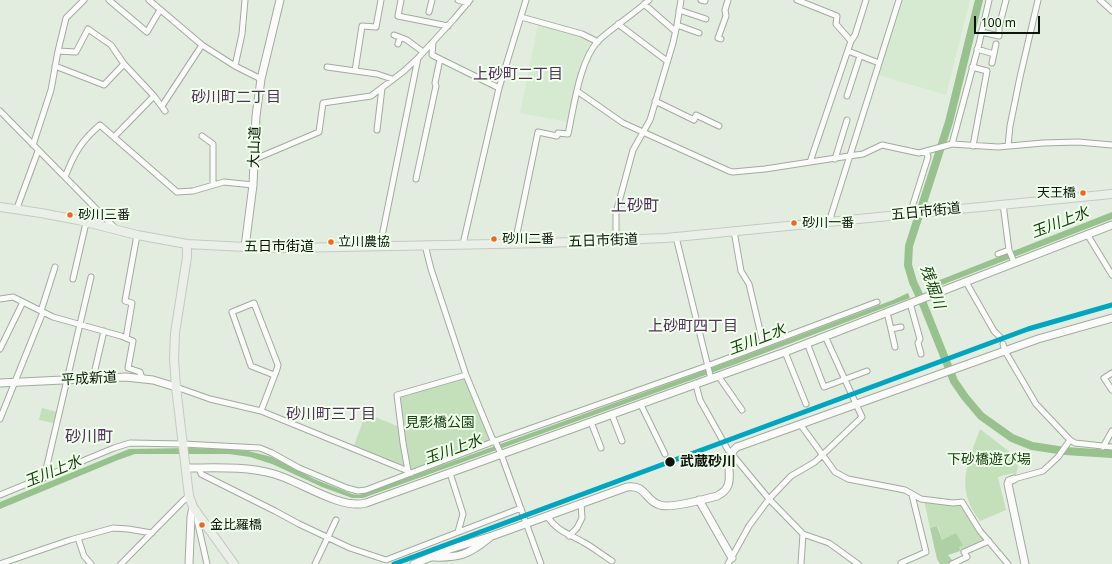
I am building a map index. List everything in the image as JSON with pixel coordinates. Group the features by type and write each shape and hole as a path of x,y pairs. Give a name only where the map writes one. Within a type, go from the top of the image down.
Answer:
{"main road":[{"name":"五日市街道","path":"0,207 17,208 86,222 118,231 187,244 245,248 616,241 667,235 676,238 1112,194"},
{"path":"187,244 187,257 175,333 174,359 189,496 193,508 198,516 234,564"}],"street":[{"path":"33,145 51,90 66,18 84,0"},
{"path":"109,0 148,32 160,10"},
{"path":"148,0 202,45 235,66 261,79"},
{"path":"235,66 242,34 244,0"},
{"name":"大山道","path":"245,248 253,185 256,116 261,79 280,0"},
{"path":"355,71 362,26 376,27 382,0"},
{"path":"401,0 398,16 448,26"},
{"path":"430,12 432,0"},
{"path":"458,0 469,2"},
{"path":"463,244 498,88 526,0"},
{"path":"616,241 616,212 633,150 650,120 656,101 676,31 680,10 680,0"},
{"path":"701,0 705,0"},
{"path":"721,39 718,38 726,16 725,10 728,0"},
{"path":"797,0 837,16 836,24 851,41"},
{"path":"810,162 866,0"},
{"path":"829,222 900,0"},
{"path":"950,144 982,32 989,0"},
{"path":"982,32 999,36 999,27 1006,0"},
{"path":"1008,146 1010,126 1020,77 1038,0"},
{"path":"1100,0 1112,11"},
{"path":"255,159 319,132 323,103 371,96 382,88 434,42 469,2"},
{"path":"516,243 538,132 557,136 558,133 568,134 584,63 598,42 618,24 647,2 676,31"},
{"path":"680,10 706,19"},
{"path":"521,17 582,34 598,42"},
{"path":"618,24 667,61"},
{"path":"677,25 699,33"},
{"path":"58,51 76,52 88,29 111,45 124,64 154,96 163,109 202,45"},
{"path":"394,35 407,40 423,52"},
{"path":"398,44 400,38"},
{"path":"434,42 432,55 498,88"},
{"path":"992,63 996,44"},
{"path":"977,49 994,54"},
{"path":"848,51 879,63"},
{"path":"847,96 853,87 860,56"},
{"path":"380,246 418,57"},
{"path":"416,179 436,86 435,83 440,59"},
{"path":"55,66 104,85 124,64"},
{"path":"327,67 377,74 392,79"},
{"path":"972,67 987,71 973,146"},
{"path":"377,130 382,88"},
{"path":"577,91 623,123 644,131 670,145 729,171 737,172 863,154 882,145 919,153 950,144 973,146 1008,146 1085,142 1112,145"},
{"path":"114,137 154,96"},
{"path":"656,101 694,120 696,114 719,126"},
{"path":"0,111 118,231"},
{"path":"834,159 847,120"},
{"path":"65,177 74,154 87,136 100,125 177,192 193,191 224,182 253,185"},
{"path":"202,136 213,144 213,184"},
{"path":"17,208 38,151"},
{"path":"912,214 928,157 926,151"},
{"path":"1002,204 1009,251 1013,260"},
{"path":"73,279 86,222"},
{"path":"186,465 199,468 247,468 276,475 349,504 355,505 366,503 501,453 641,405 696,385 710,378 719,377 966,282 1013,260 1112,225"},
{"path":"734,231 741,271 749,284 763,345"},
{"path":"1087,234 1112,275"},
{"path":"126,338 132,303 125,301 137,235"},
{"path":"676,238 710,378"},
{"path":"425,244 431,270 466,376 492,438 501,453 541,564"},
{"path":"998,254 1009,251"},
{"path":"0,419 42,311 55,267"},
{"path":"44,478 91,276"},
{"path":"966,282 994,332 1000,337"},
{"path":"0,299 13,297 53,317 126,338 133,342 128,368 140,372 142,378"},
{"path":"0,349 23,302"},
{"path":"0,495 114,448 130,443 260,448 309,473 347,488 358,491 366,490 409,472 496,443 707,367 876,302"},
{"path":"912,302 920,339 918,343 921,354"},
{"path":"261,411 278,365 254,303 232,312 251,366 274,375"},
{"path":"887,312 895,347"},
{"path":"414,564 466,543 492,536 630,486 642,489 654,502 661,506 668,506 719,495 726,490 730,480 728,462 731,453 737,447 745,443 1060,332 1112,318"},
{"path":"891,329 901,327"},
{"path":"93,378 104,331"},
{"path":"730,561 749,526 769,499 791,476 813,463 862,417 825,336"},
{"path":"807,343 824,387 866,371"},
{"path":"1002,344 1036,404 1068,443"},
{"path":"786,352 806,404"},
{"path":"1112,373 1104,378 1112,390"},
{"path":"409,472 403,443 397,394 466,376"},
{"path":"719,377 742,410"},
{"name":"平成新道","path":"0,383 93,378 142,378 176,387"},
{"path":"696,385 700,400 727,449 769,499 803,534 829,543 858,564"},
{"path":"176,387 210,400 261,411 409,472"},
{"path":"641,405 665,454"},
{"path":"612,415 622,441"},
{"path":"591,422 601,448"},
{"path":"800,424 835,472 848,479 905,490 912,495 924,499 953,503 962,502 974,522 1008,564"},
{"path":"1104,446 1112,432"},
{"path":"1068,443 1112,447"},
{"path":"1025,564 1008,484 1009,481 1042,473 1060,455 1068,443"},
{"path":"199,468 201,474 298,524 350,548 386,560 521,508"},
{"path":"450,473 463,514 458,532"},
{"path":"901,563 926,552 912,495"},
{"path":"121,564 189,496"},
{"path":"699,500 730,561"},
{"path":"569,536 577,528 582,518 580,503"},
{"path":"189,564 191,517 193,508"},
{"path":"198,516 196,520 207,564"},
{"path":"547,516 554,526 564,533 583,542 612,561"},
{"path":"315,564 336,520"},
{"path":"0,564 113,528 152,533"},
{"path":"801,564 803,534"},
{"path":"78,538 84,556 91,564"},
{"path":"952,564 967,557 964,552 989,541"}],"shaded area":[{"path":"903,0 970,0 946,95 878,75"},
{"path":"538,24 594,40 594,43 582,59 568,122 520,113"},
{"path":"937,526 942,540 956,533 963,546 959,547 960,551 948,555 953,561 947,564 940,564 937,559 930,528"}],"green space":[{"name":"見影橋公園","path":"464,377 494,443 411,472 353,448 366,413 402,428 399,395"},
{"path":"42,408 57,412 54,423 39,420"},
{"name":"下砂橋遊び場","path":"980,429 1019,459 1016,476 1013,473 998,477 1006,510 980,521 972,509 967,497 965,486 968,464"},
{"path":"924,500 961,503 987,539 960,551 958,547 962,546 942,540 938,526 930,528"}],"water":[{"path":"1112,212 1112,219 929,290 927,285"},
{"path":"908,293 910,298 736,364 363,498 352,498 322,487 272,464 250,457 229,454 135,454 0,509 0,502 129,449 190,448 248,451 272,457 314,479 352,494 359,495 703,371 893,300"}],"waterway":[{"name":"残堀川","path":"979,0 949,122 909,246 908,265 913,282 954,381 981,416 1012,438 1032,446 1065,451 1112,454"}],"transit line":[{"path":"394,564 1028,329 1112,305"}],"place":[{"name":"天王橋","path":"1083,193"},
{"name":"砂川三番","path":"70,215"},
{"name":"砂川一番","path":"794,223"},
{"name":"砂川二番","path":"494,239"},
{"name":"立川農協","path":"331,242"},
{"name":"武蔵砂川","path":"670,462"},
{"name":"金比羅橋","path":"202,525"}],"district":[{"name":"上砂町二丁目","path":"518,75"},
{"name":"砂川町二丁目","path":"236,98"},
{"name":"上砂町","path":"635,206"},
{"name":"上砂町四丁目","path":"693,327"},
{"name":"砂川町三丁目","path":"331,415"},
{"name":"砂川町","path":"89,437"}],"water label":[{"name":"玉川上水","path":"1060,223"},
{"name":"玉川上水","path":"757,340"},
{"name":"玉川上水","path":"453,450"},
{"name":"玉川上水","path":"53,472"}]}
